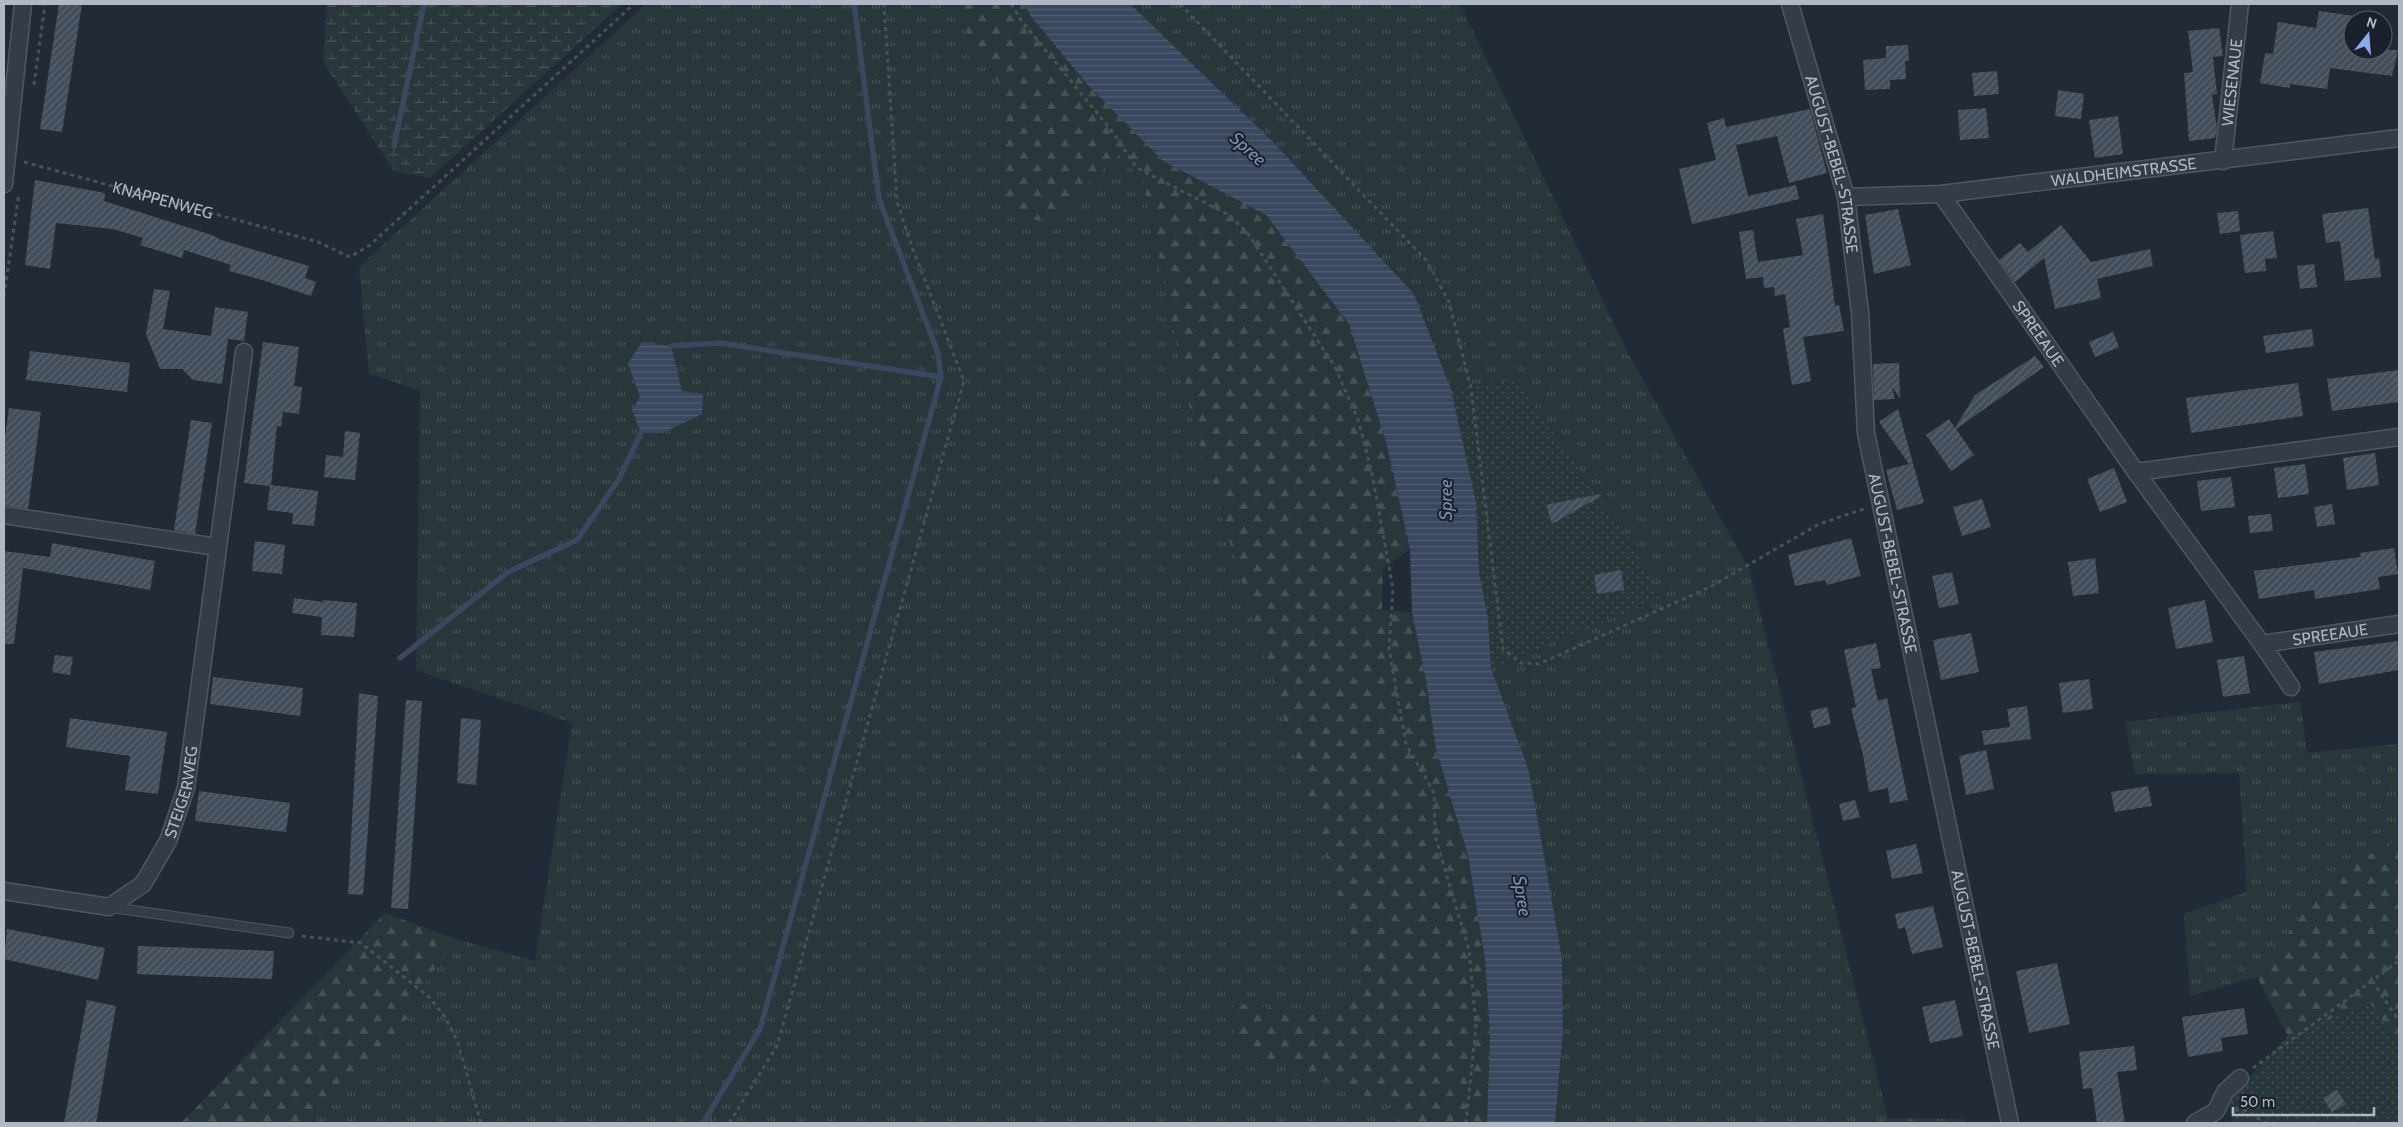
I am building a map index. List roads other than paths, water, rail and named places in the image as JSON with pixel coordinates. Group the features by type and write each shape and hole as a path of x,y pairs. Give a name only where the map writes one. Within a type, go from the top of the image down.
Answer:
{"street":[{"path":"4,184 23,4"},
{"name":"AUGUST-BEBEL-STRASSE","path":"1790,4 1846,197 1860,312 1866,433 1879,505 2010,1123"},
{"name":"WIESENAUE","path":"2223,161 2240,4"},
{"name":"WALDHEIMSTRASSE","path":"1846,197 1941,194 2399,138"},
{"name":"SPREEAUE","path":"1941,194 2136,472 2262,644 2291,687"},
{"name":"STEIGERWEG","path":"109,907 143,884 168,841 186,788 244,352"},
{"path":"2136,472 2399,437"},
{"path":"4,515 217,547"},
{"name":"SPREEAUE","path":"2262,644 2399,624"},
{"path":"4,891 109,907"},
{"path":"2196,1123 2216,1110 2225,1092 2240,1078"}],"lane":[{"path":"109,907 289,933"}],"water":[{"name":"Spree","path":"1025,4 1130,4 1275,144 1414,294 1451,389 1476,502 1479,571 1488,619 1491,668 1529,771 1562,958 1563,1032 1555,1123 1487,1123 1490,1035 1485,959 1468,856 1436,749 1426,681 1412,612 1410,549 1386,442 1349,324 1266,215 1163,161 1087,84 1030,15"},
{"path":"642,342 671,346 682,391 703,394 702,414 662,433 641,433 632,410 640,397 628,363"}],"waterway":[{"path":"394,146 424,4"},
{"path":"703,1123 760,1029 941,377 938,353 879,199 854,4"},
{"path":"671,346 720,343 941,377"},
{"path":"400,658 508,572 577,540 619,479 641,433"}]}
